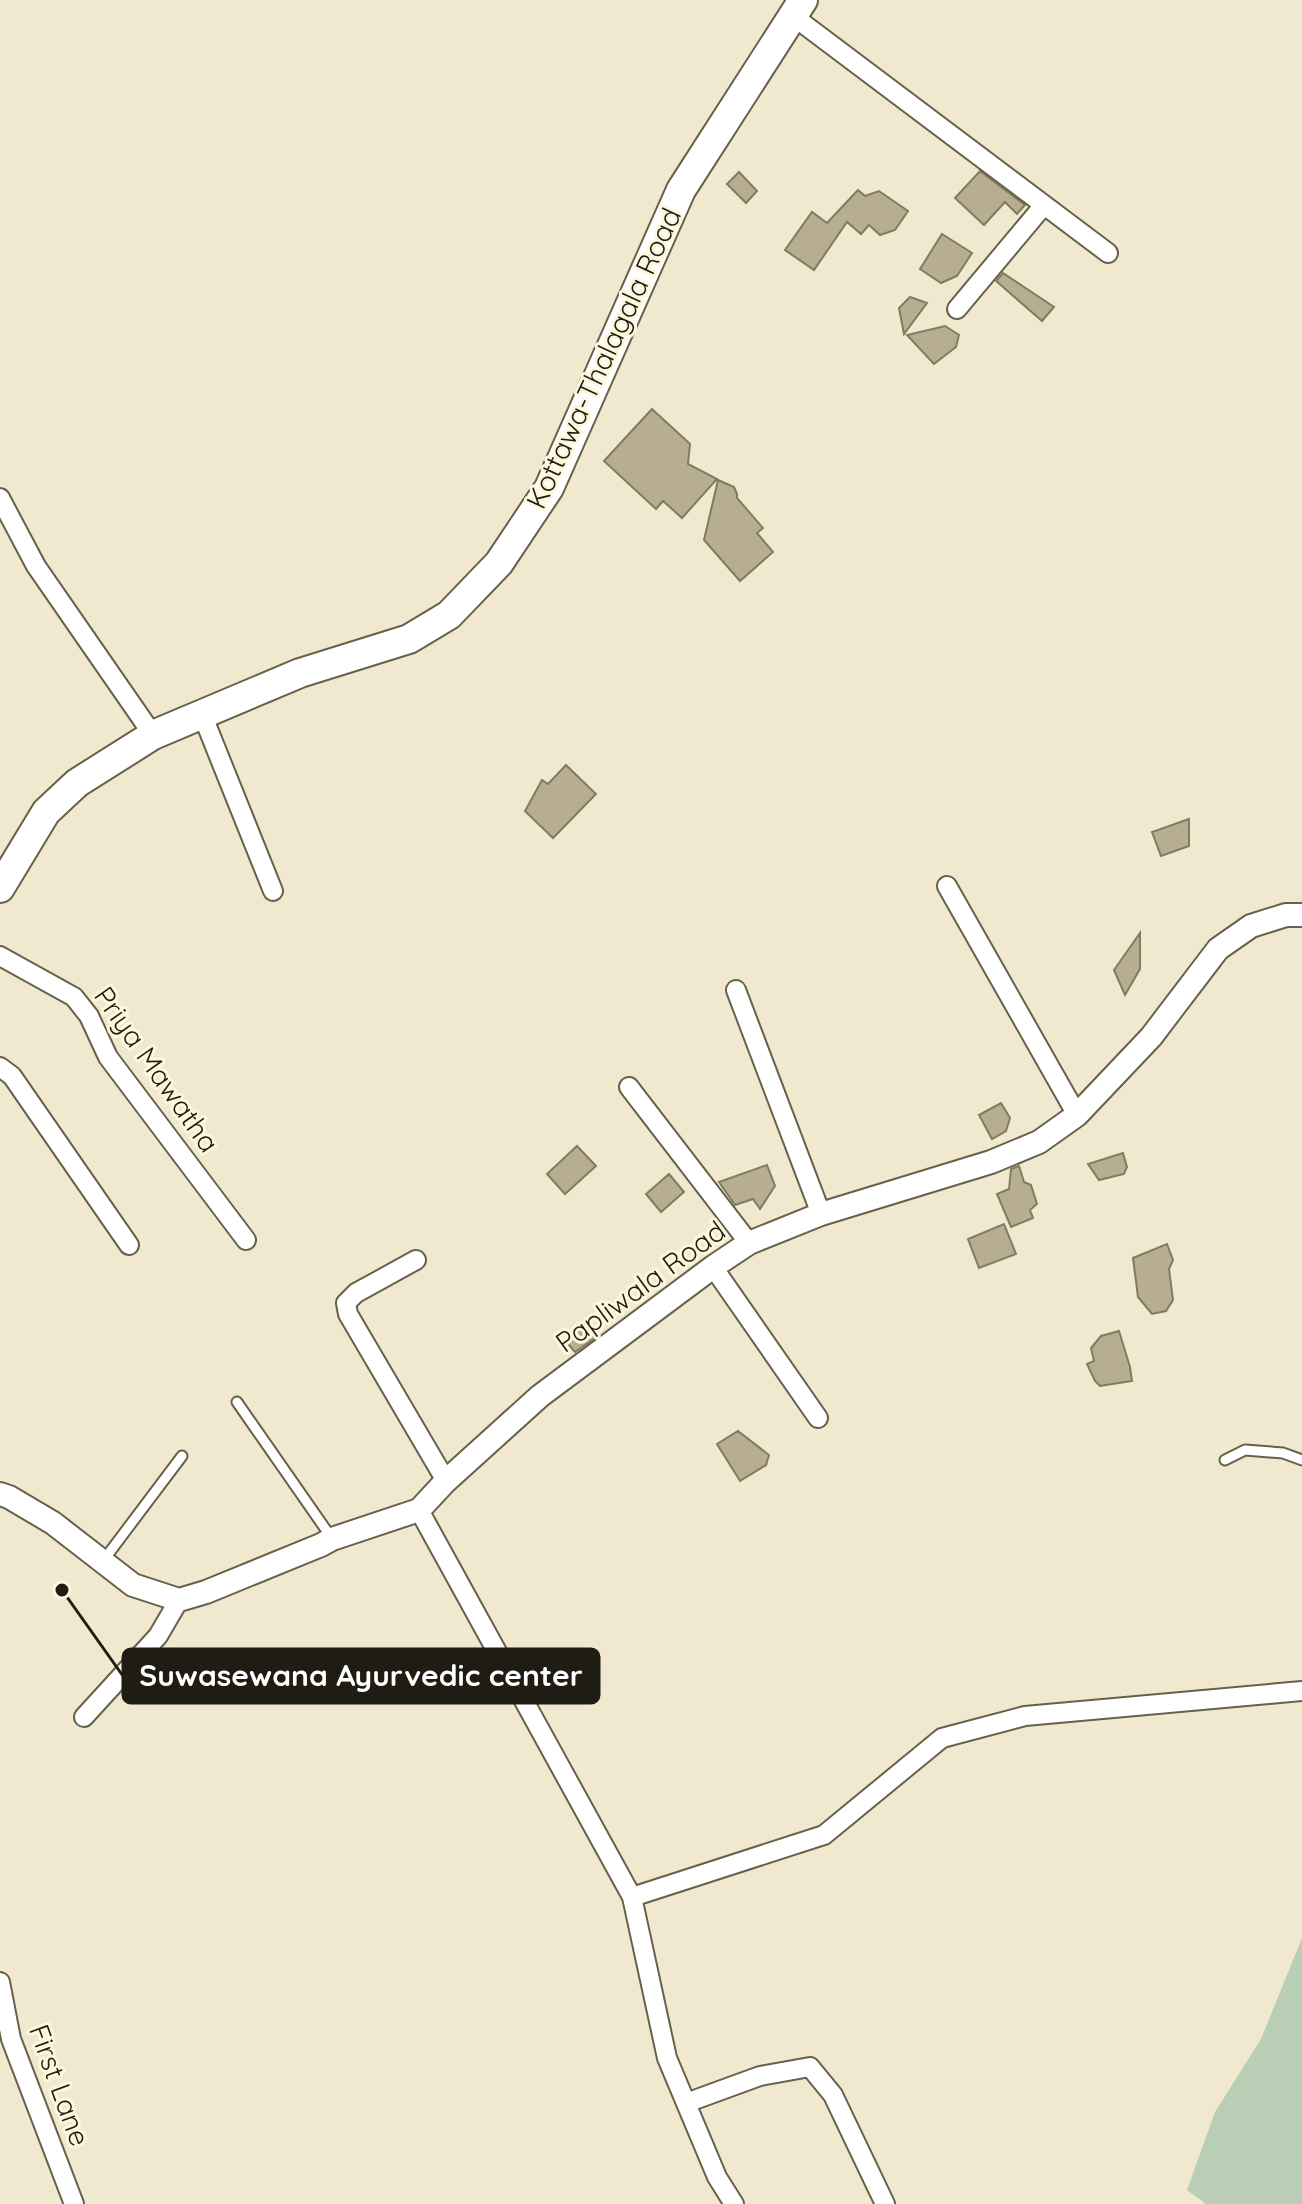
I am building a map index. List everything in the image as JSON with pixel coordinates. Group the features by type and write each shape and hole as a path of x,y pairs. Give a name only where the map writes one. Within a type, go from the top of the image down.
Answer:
{"main road":[{"name":"Kottawa-Thalagala Road","path":"0,888 46,812 77,783 153,735 300,673 409,639 449,615 499,563 549,488 681,190 798,8"}],"street":[{"path":"798,8 1108,253"},
{"path":"957,309 1044,205"},
{"path":"0,498 36,566 153,735"},
{"path":"202,714 273,891"},
{"path":"947,886 1077,1115"},
{"name":"Papliwala Road","path":"179,1600 206,1592 332,1539 419,1510 446,1481 540,1396 749,1243 821,1214 991,1162 1039,1142 1077,1115 1151,1037 1218,949 1251,926 1286,915 1302,915"},
{"name":"Priya Mawatha","path":"0,956 74,997 89,1016 108,1057 246,1240"},
{"path":"736,990 821,1214"},
{"path":"0,1067 12,1076 129,1245"},
{"path":"629,1087 749,1243"},
{"path":"416,1260 356,1293 346,1303 348,1314 446,1481"},
{"path":"713,1267 818,1418"},
{"path":"0,1494 53,1523 133,1585 179,1600 158,1636 84,1717"},
{"path":"419,1510 632,1897 667,2058 717,2177 734,2204"},
{"path":"632,1897 824,1835 942,1738 1025,1716 1302,1691"},
{"name":"First Lane","path":"0,1982 11,2039 74,2204"},
{"path":"686,2103 760,2076 810,2067 833,2095 885,2204"}],"lane":[{"path":"237,1402 332,1539"},
{"path":"1225,1460 1245,1450 1283,1453 1302,1460"},
{"path":"103,1561 182,1456"}],"green space":[{"path":"1302,1938 1302,2204 1206,2204 1187,2190 1215,2112 1261,2039"}],"building":[{"path":"980,171 1025,205 1017,214 1005,202 984,225 955,198"},
{"path":"739,172 757,191 746,203 727,184"},
{"path":"858,190 865,196 879,191 908,211 895,230 880,235 869,225 861,234 847,222 814,270 785,250 812,212 827,223"},
{"path":"942,234 972,253 957,276 941,283 920,269"},
{"path":"1003,273 1054,307 1042,321 996,281"},
{"path":"910,297 927,303 904,334 899,308"},
{"path":"945,326 959,335 956,347 934,364 907,335"},
{"path":"652,409 690,444 688,464 717,479 682,518 663,501 656,509 604,461"},
{"path":"718,480 734,487 737,498 763,528 757,533 773,552 740,581 704,540"},
{"path":"566,765 596,794 553,838 525,811 542,780 548,784"},
{"path":"1189,819 1189,846 1161,856 1152,832"},
{"path":"1140,933 1140,969 1125,995 1114,970"},
{"path":"1001,1103 1010,1118 1006,1131 992,1139 979,1115"},
{"path":"577,1146 596,1166 565,1194 547,1174"},
{"path":"1123,1153 1127,1167 1124,1174 1099,1180 1088,1164"},
{"path":"767,1165 775,1186 760,1209 753,1199 735,1205 719,1182"},
{"path":"1019,1166 1024,1182 1031,1185 1037,1204 1030,1210 1033,1218 1011,1227 997,1194 1009,1189 1011,1169"},
{"path":"669,1174 684,1192 661,1212 646,1194"},
{"path":"1004,1224 1016,1254 979,1268 968,1239"},
{"path":"1167,1244 1173,1260 1169,1269 1173,1300 1166,1311 1152,1314 1138,1297 1133,1258"},
{"path":"583,1325 595,1338 575,1352 566,1342"},
{"path":"1119,1331 1132,1381 1100,1386 1087,1364 1094,1361 1091,1348 1101,1336"},
{"path":"738,1431 769,1455 766,1465 740,1481 717,1444"}],"place":[{"name":"Suwasewana Ayurvedic center","path":"62,1590"}]}
